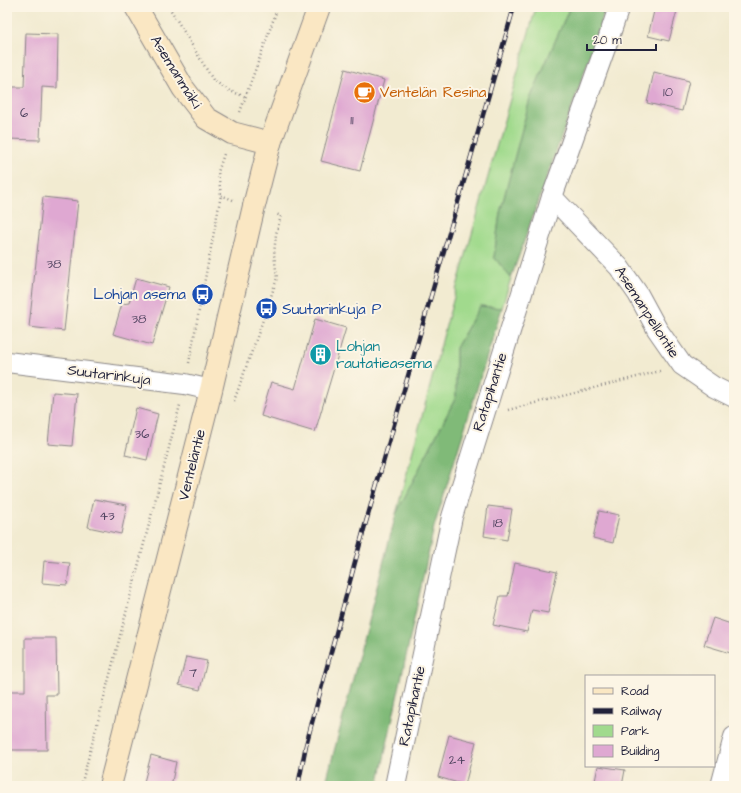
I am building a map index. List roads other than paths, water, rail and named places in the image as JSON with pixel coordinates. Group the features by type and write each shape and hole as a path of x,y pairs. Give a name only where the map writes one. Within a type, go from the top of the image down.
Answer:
{"street":[{"name":"Asemanmäki","path":"136,7 183,88 206,118 232,133 270,143"},
{"name":"Venteläntie","path":"110,786 211,390 270,143 319,7"},
{"name":"Ratapihantie","path":"395,786 452,517 552,197 619,7"},
{"name":"Asemanpellontie","path":"552,197 619,267 638,294 657,329 682,365 714,388 734,397"},
{"name":"Suutarinkuja","path":"7,362 185,384 211,390"},
{"path":"721,786 734,737"}],"railway":[{"path":"298,786 306,745 364,529 514,7"}],"place":[{"name":"Ventelän Resina","path":"364,92"},
{"name":"Lohjan asema","path":"202,294"},
{"name":"Suutarinkuja P","path":"267,309"},
{"name":"Lohjan rautatieasema","path":"321,355"}]}
